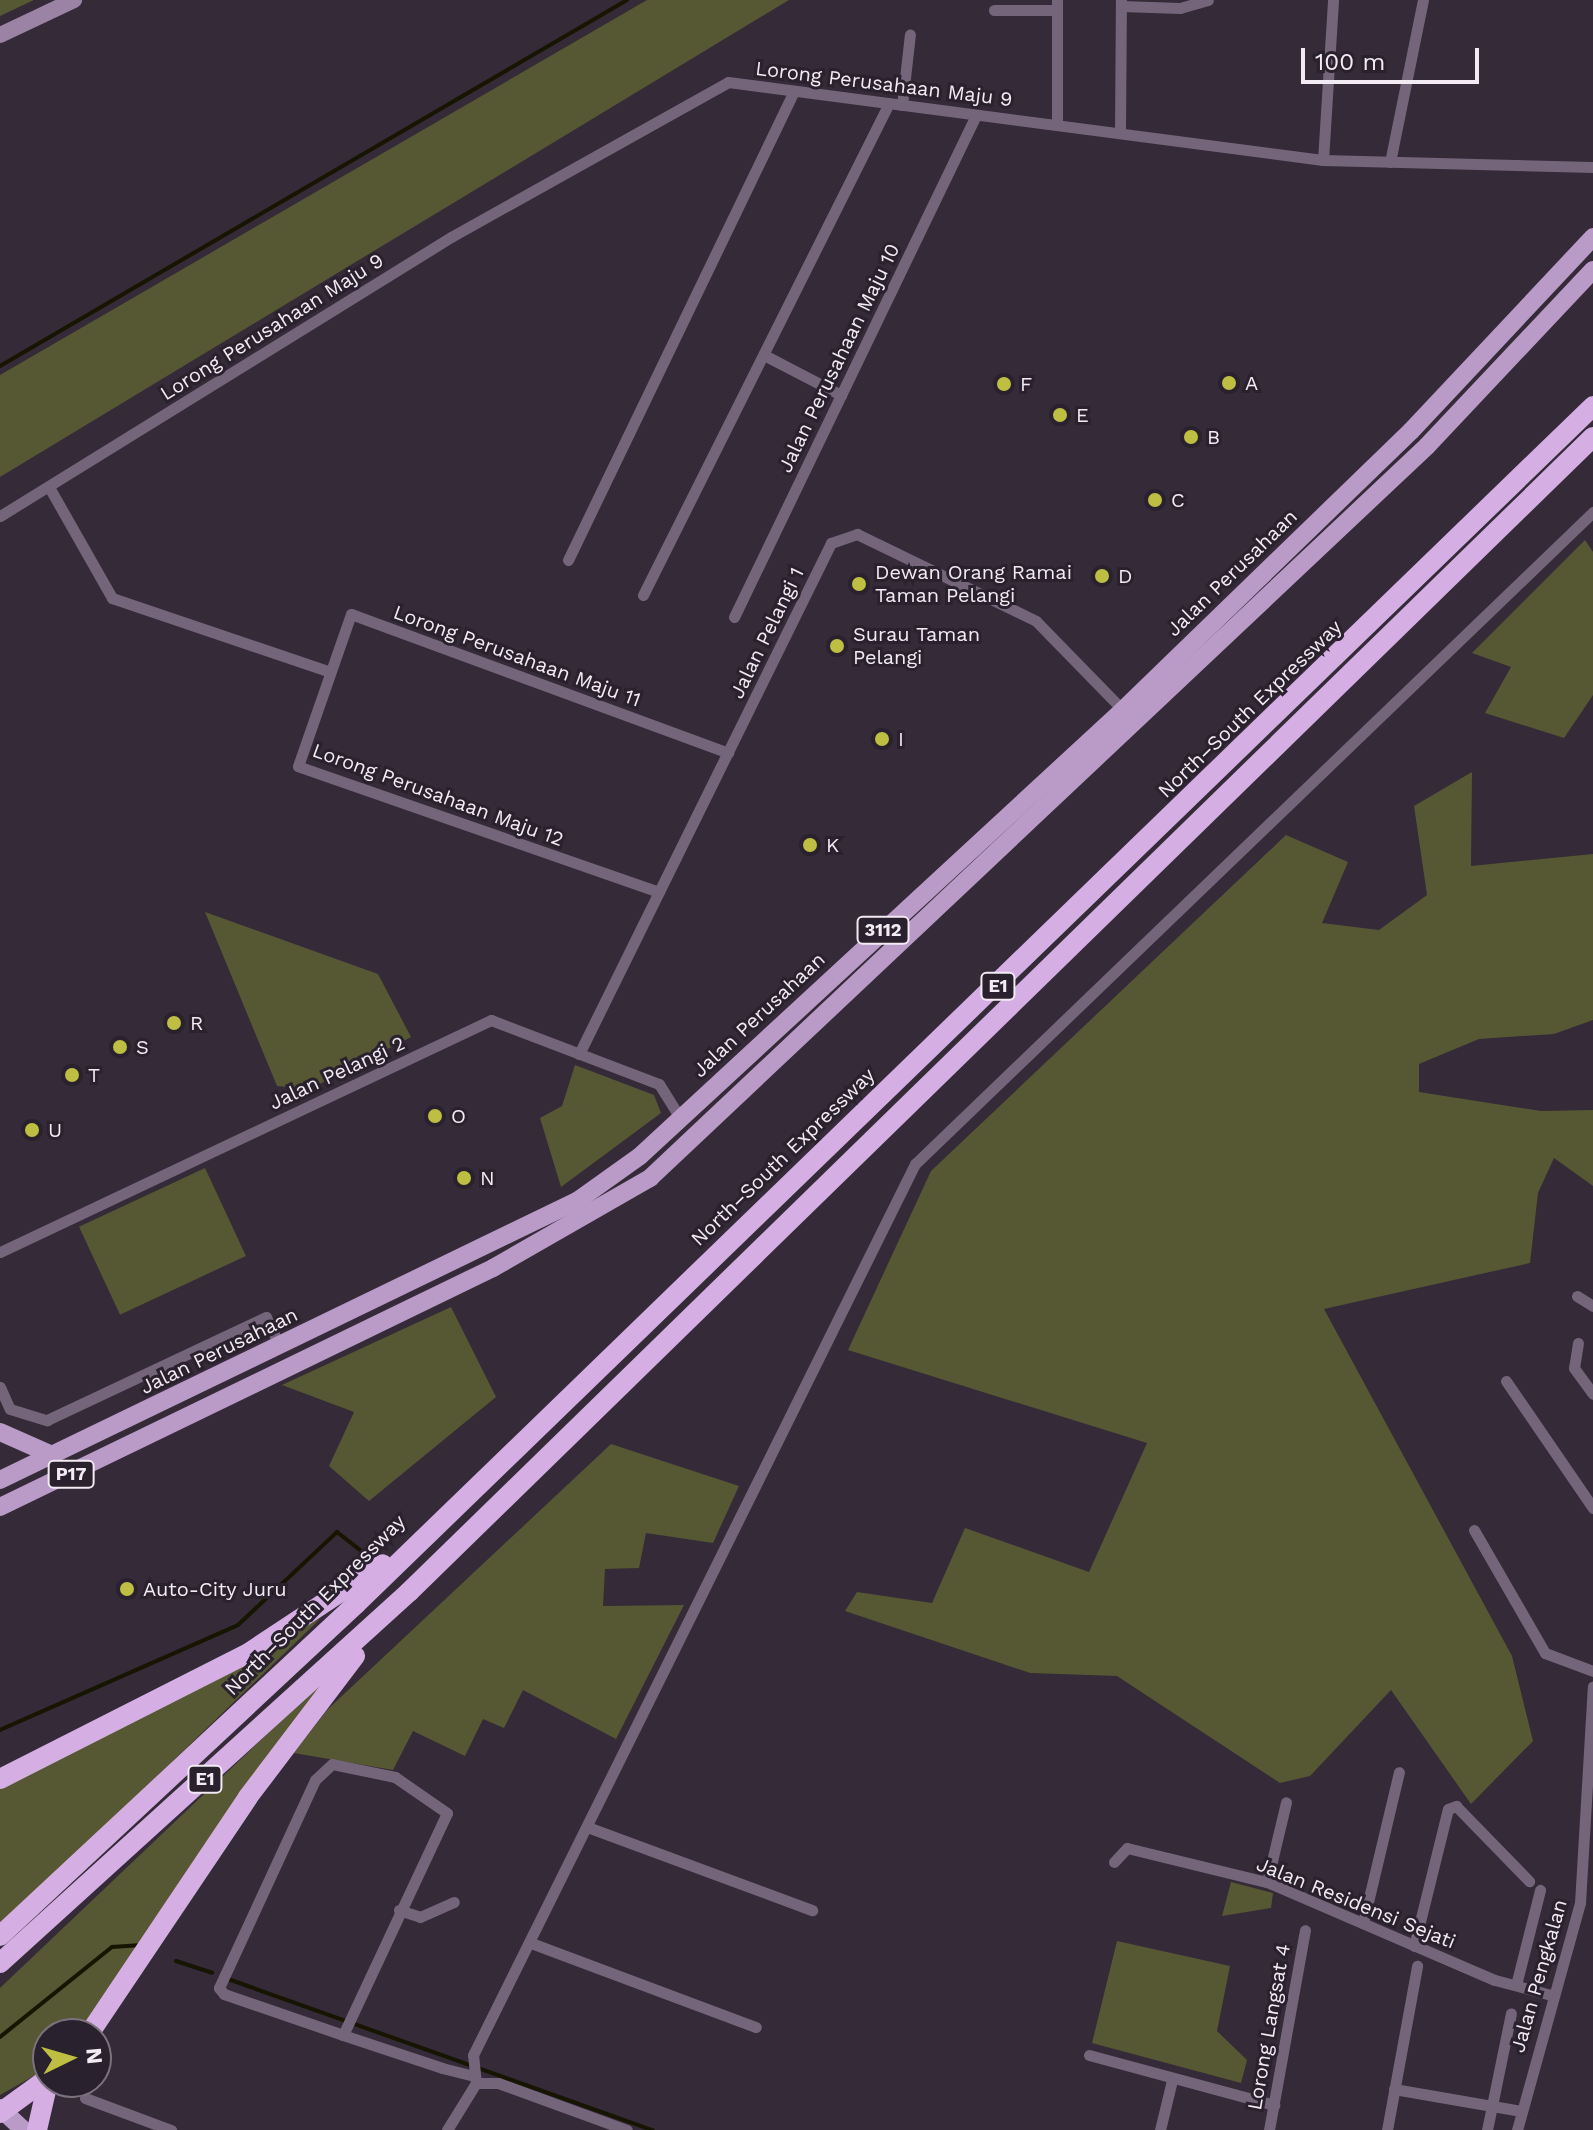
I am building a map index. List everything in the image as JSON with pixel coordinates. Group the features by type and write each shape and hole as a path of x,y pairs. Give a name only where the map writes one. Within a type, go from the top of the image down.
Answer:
{"highway":[{"name":"North–South Expressway","path":"0,1936 356,1604 396,1557 1115,874 1593,406"},
{"name":"E1","path":"0,1963 409,1592 1593,437"},
{"path":"0,1779 250,1652 396,1557"},
{"path":"100,2018 248,1797 409,1592"},
{"path":"1,2110 32,2090"},
{"path":"37,2130 44,2098"}],"main road":[{"name":"Jalan Perusahaan","path":"0,1479 280,1347 577,1201 680,1117 1123,710 1411,431 1593,237"},
{"name":"Jalan Perusahaan","path":"6,1504 130,1447 493,1268 650,1178 1427,446 1593,270"},
{"path":"0,1432 52,1455"},
{"path":"1,2110 24,2130"}],"street":[{"path":"0,35 74,0"},
{"path":"1120,133 1121,3 1180,8 1208,0"},
{"path":"1323,160 1333,0"},
{"path":"1390,162 1423,0"},
{"path":"994,10 1057,5 1057,125"},
{"path":"902,105 910,34"},
{"name":"Lorong Perusahaan Maju 9","path":"0,516 451,237 728,82 1323,160 1593,167"},
{"path":"568,560 794,91"},
{"path":"643,595 889,103"},
{"name":"Jalan Perusahaan Maju 10","path":"734,617 976,115"},
{"path":"764,355 841,395"},
{"path":"49,487 112,598 330,672"},
{"path":"447,2130 531,1943 915,1164 1593,512"},
{"name":"Jalan Pelangi 1","path":"579,1054 831,543 857,534 1036,621 1123,710"},
{"name":"Lorong Perusahaan Maju 11","path":"330,672 351,614 728,753"},
{"name":"Lorong Perusahaan Maju 12","path":"330,672 298,766 659,892"},
{"name":"Jalan Pelangi 2","path":"0,1252 491,1020 659,1084 680,1117"},
{"path":"1577,1296 1593,1306"},
{"path":"0,1387 10,1409 47,1420 266,1317 280,1347"},
{"path":"1578,1343 1574,1368 1593,1394"},
{"path":"1506,1381 1593,1508"},
{"path":"0,1479 6,1504"},
{"path":"1474,1530 1545,1653 1593,1671"},
{"name":"Jalan Pengkalan","path":"1517,2130 1581,1892 1593,1686"},
{"path":"346,2028 399,1910 427,1866 447,1813 395,1777 332,1764 315,1780 218,1981 224,1994 346,2028 474,2071 498,2083 627,2130"},
{"path":"1363,1923 1399,1772"},
{"path":"1267,1882 1286,1802"},
{"path":"1414,1946 1448,1809 1456,1806 1529,1881"},
{"path":"590,1828 812,1910"},
{"name":"Jalan Residensi Sejati","path":"1114,1862 1127,1848 1267,1882 1495,1980 1517,1981"},
{"path":"1540,1890 1517,1981 1551,1995"},
{"path":"399,1910 420,1917 454,1902"},
{"name":"Lorong Langsat 4","path":"1269,2130 1305,1930"},
{"path":"531,1943 756,2027"},
{"path":"1387,2130 1417,1966"},
{"path":"1487,2130 1511,2013"},
{"path":"1089,2055 1172,2080 1274,2105"},
{"path":"1160,2130 1172,2080"},
{"path":"1394,2089 1521,2111"},
{"path":"85,2098 171,2130"}],"green space":[{"path":"0,0 34,0 0,16"},
{"path":"647,0 789,0 0,477 0,375"},
{"path":"1585,540 1593,552 1593,695 1564,738 1485,713 1511,667 1472,653"},
{"path":"1472,772 1471,866 1593,854 1593,1020 1554,1034 1479,1039 1419,1064 1419,1092 1541,1111 1593,1110 1593,1186 1554,1158 1538,1193 1530,1263 1324,1309 1512,1656 1533,1741 1471,1804 1391,1690 1310,1776 1280,1783 1117,1676 1030,1673 845,1611 857,1592 932,1603 965,1528 1089,1572 1147,1443 848,1350 931,1171 1286,835 1348,862 1322,923 1379,930 1427,895 1414,806"},
{"path":"205,912 378,974 411,1037 310,1089 277,1086"},
{"path":"575,1065 654,1095 661,1113 561,1187 540,1118 562,1106"},
{"path":"205,1168 246,1256 120,1315 79,1227"},
{"path":"451,1307 496,1397 369,1501 329,1466 354,1412 282,1385"},
{"path":"611,1444 739,1486 713,1543 646,1533 639,1568 605,1569 603,1606 684,1605 616,1739 523,1690 504,1728 483,1719 465,1756 413,1731 393,1770 294,1753 327,1710"},
{"path":"321,1618 37,1892 0,1926 0,1784"},
{"path":"343,1662 88,2018 32,2018 32,2077 0,2095 0,1988"},
{"path":"1231,1882 1273,1893 1271,1908 1222,1916"},
{"path":"1117,1941 1230,1966 1217,2031 1247,2060 1241,2083 1092,2043"}],"waterway":[{"path":"0,366 627,0"},
{"path":"0,1730 238,1625 337,1532 363,1552"},
{"path":"0,2037 112,1947 138,1945"},
{"path":"176,1961 212,1973"},
{"path":"228,1979 653,2130"}],"place":[{"name":"A","path":"1229,383"},
{"name":"F","path":"1004,384"},
{"name":"E","path":"1060,415"},
{"name":"B","path":"1191,437"},
{"name":"C","path":"1155,500"},
{"name":"D","path":"1102,576"},
{"name":"Dewan Orang Ramai Taman Pelangi","path":"859,584"},
{"name":"Surau Taman Pelangi","path":"837,646"},
{"name":"I","path":"882,739"},
{"name":"K","path":"810,845"},
{"name":"R","path":"174,1023"},
{"name":"S","path":"120,1047"},
{"name":"T","path":"72,1075"},
{"name":"O","path":"435,1116"},
{"name":"U","path":"32,1130"},
{"name":"N","path":"464,1178"},
{"name":"Auto-City Juru","path":"127,1589"}]}
